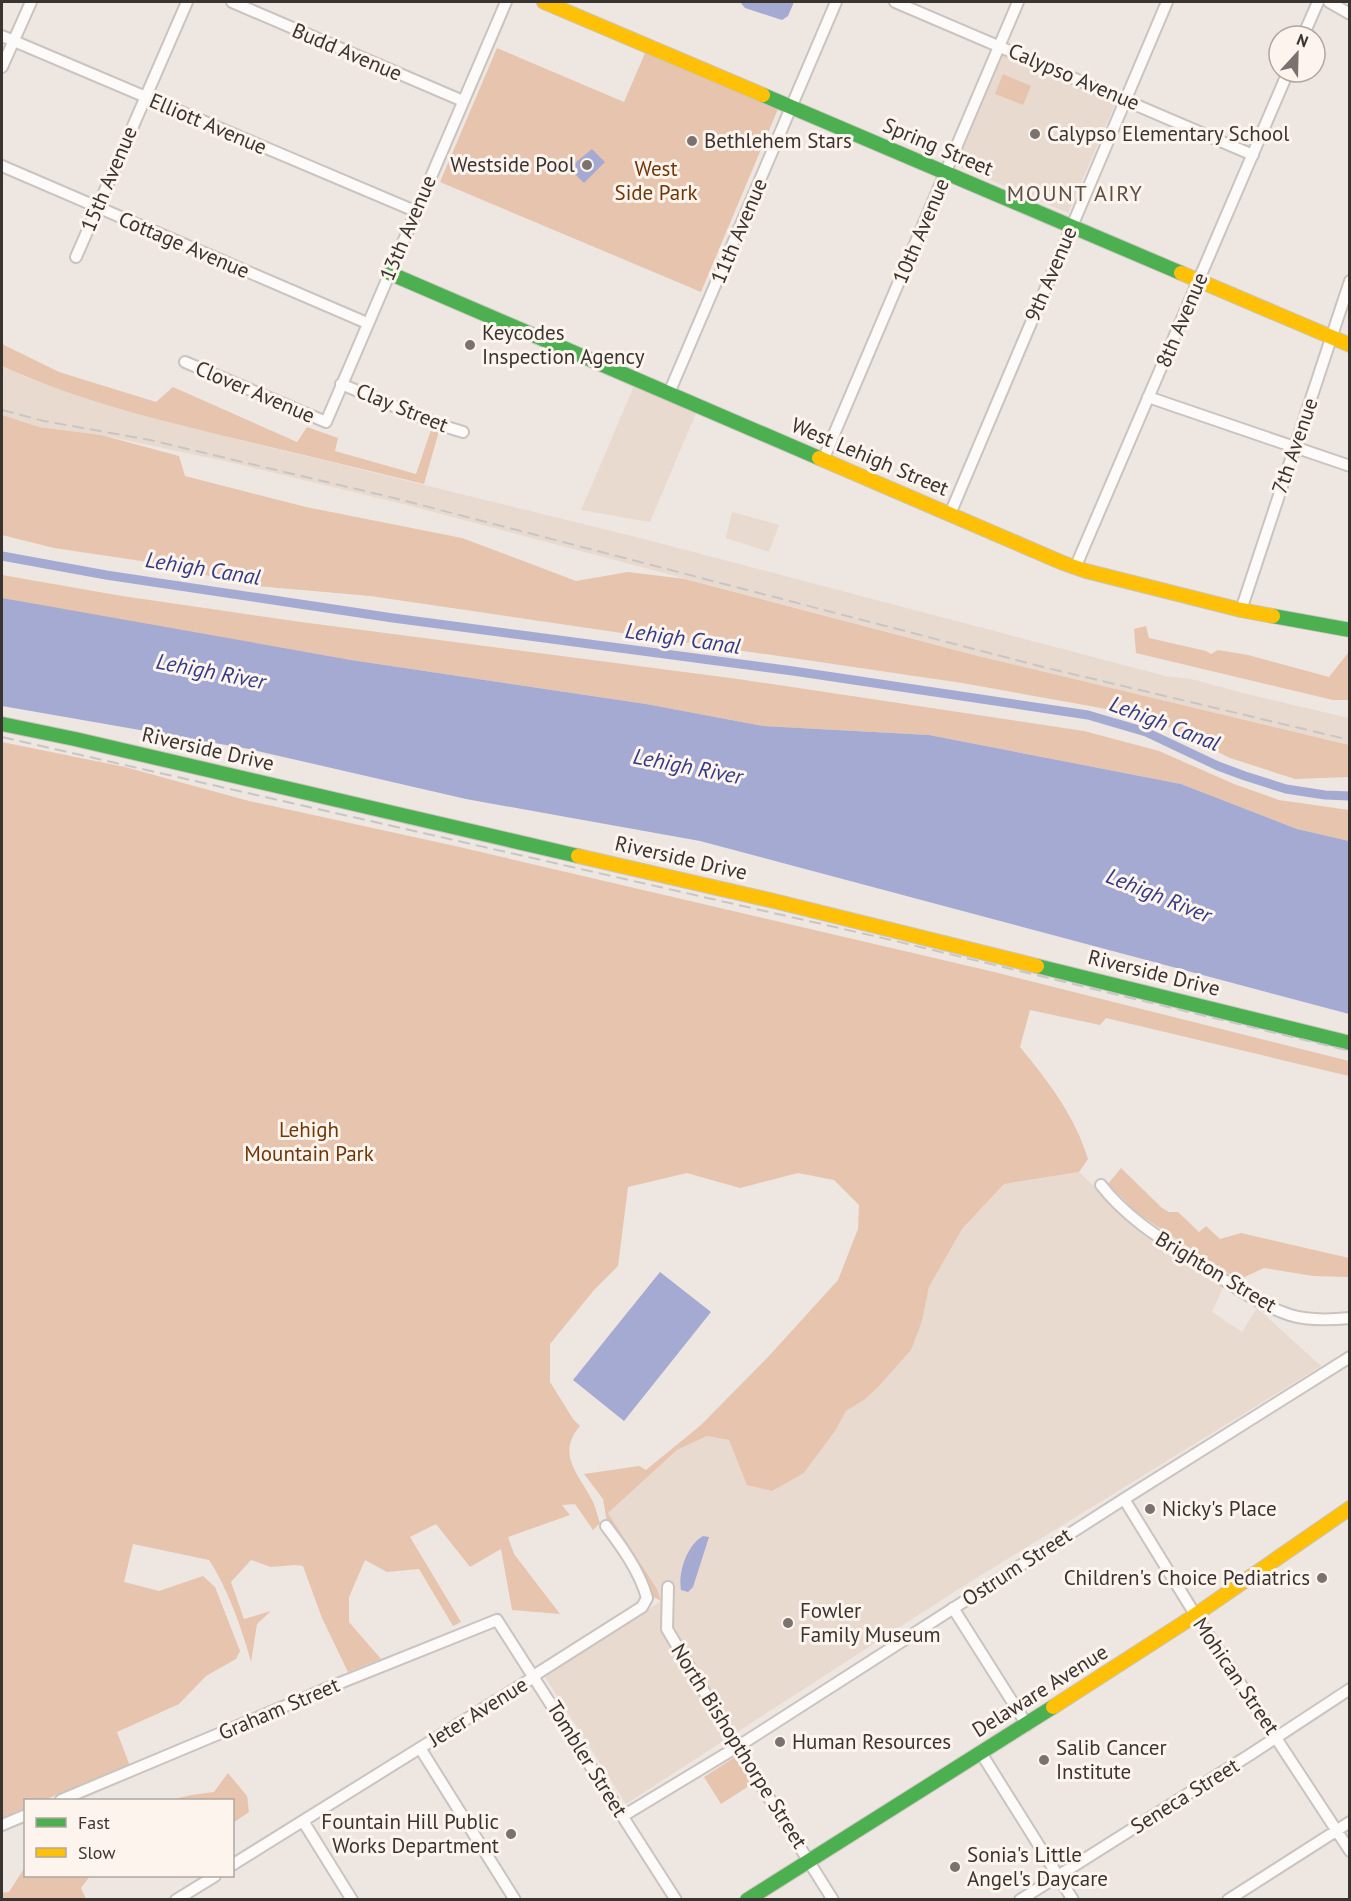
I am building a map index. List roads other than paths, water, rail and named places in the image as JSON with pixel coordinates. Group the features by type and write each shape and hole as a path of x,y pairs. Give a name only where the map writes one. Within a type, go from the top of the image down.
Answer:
{"street":[{"path":"2,67 31,2"},
{"name":"15th Avenue","path":"75,257 186,2"},
{"name":"Budd Avenue","path":"232,2 463,101"},
{"name":"13th Avenue","path":"326,422 506,2"},
{"name":"Spring Street","path":"544,2 1350,345"},
{"name":"11th Avenue","path":"669,393 836,2"},
{"name":"Calypso Avenue","path":"895,2 1253,154"},
{"name":"10th Avenue","path":"823,460 1018,2"},
{"name":"9th Avenue","path":"950,514 1167,2"},
{"path":"1308,24 1318,2"},
{"path":"1329,2 1350,14"},
{"name":"Elliott Avenue","path":"2,36 415,211"},
{"name":"8th Avenue","path":"1075,568 1283,84"},
{"name":"Cottage Avenue","path":"2,166 367,323"},
{"name":"West Lehigh Street","path":"389,273 1075,568 1241,610 1350,630"},
{"name":"7th Avenue","path":"1241,610 1350,281"},
{"name":"Clover Avenue","path":"185,362 326,422"},
{"name":"Clay Street","path":"341,384 437,424 463,432"},
{"path":"1148,397 1350,466"},
{"name":"Riverside Drive","path":"2,724 774,901 1350,1043"},
{"name":"Brighton Street","path":"1101,1185 1129,1215 1151,1233 1261,1303 1292,1316 1331,1320 1350,1318"},
{"name":"Ostrum Street","path":"623,1816 737,1747 1350,1357"},
{"name":"Mohican Street","path":"1124,1499 1196,1616 1350,1851"},
{"name":"Delaware Avenue","path":"747,1899 1027,1725 1196,1616 1350,1508"},
{"name":"Jeter Avenue","path":"234,1864 642,1607 647,1598 644,1587 606,1526"},
{"name":"North Bishopthorpe Street","path":"668,1587 667,1629 737,1747 833,1899"},
{"path":"953,1608 1027,1725"},
{"name":"Tombler Street","path":"497,1620 676,1899"},
{"name":"Graham Street","path":"63,1799 497,1620"},
{"name":"Seneca Street","path":"1020,1899 1277,1738 1350,1689"},
{"path":"420,1748 515,1899"},
{"path":"981,1753 1073,1899"},
{"path":"2,1825 24,1816"},
{"path":"303,1821 352,1899"},
{"path":"1228,1899 1350,1822"},
{"path":"184,1897 212,1877"}],"water":[{"path":"740,2 794,2 788,16 782,20 745,8"},
{"name":"Westside Pool","path":"592,149 605,162 584,183 569,168"},
{"name":"Lehigh River","path":"2,598 351,660 646,704 763,726 929,735 1181,784 1297,829 1349,841 1349,1014 700,841 466,799 249,749 2,706"},
{"path":"660,1272 711,1312 624,1421 573,1380"},
{"path":"703,1536 709,1537 693,1587 688,1592 681,1590 682,1567 688,1552"}],"waterway":[{"name":"Lehigh Canal","path":"2,556 106,575 393,618 793,671 1088,715 1146,732 1218,766 1286,789 1350,796"}],"railway":[{"path":"2,410 44,421 150,440 394,498 1043,667 1350,740"},
{"path":"2,737 883,938 1350,1051"}],"place":[{"name":"Calypso Elementary School","path":"1035,134"},
{"name":"Bethlehem Stars","path":"692,141"},
{"name":"Westside Pool","path":"587,165"},
{"name":"Keycodes Inspection Agency","path":"470,345"},
{"name":"Nicky's Place","path":"1150,1509"},
{"name":"Children's Choice Pediatrics","path":"1322,1578"},
{"name":"Fowler Family Museum","path":"788,1623"},
{"name":"Human Resources","path":"780,1742"},
{"name":"Salib Cancer Institute","path":"1044,1760"},
{"name":"Fountain Hill Public Works Department","path":"511,1834"},
{"name":"Sonia's Little Angel's Daycare","path":"955,1867"}],"district":[{"name":"MOUNT AIRY","path":"1075,193"}],"park label":[{"name":"West Side Park","path":"656,181"},
{"name":"Lehigh Mountain Park","path":"309,1142"}]}
